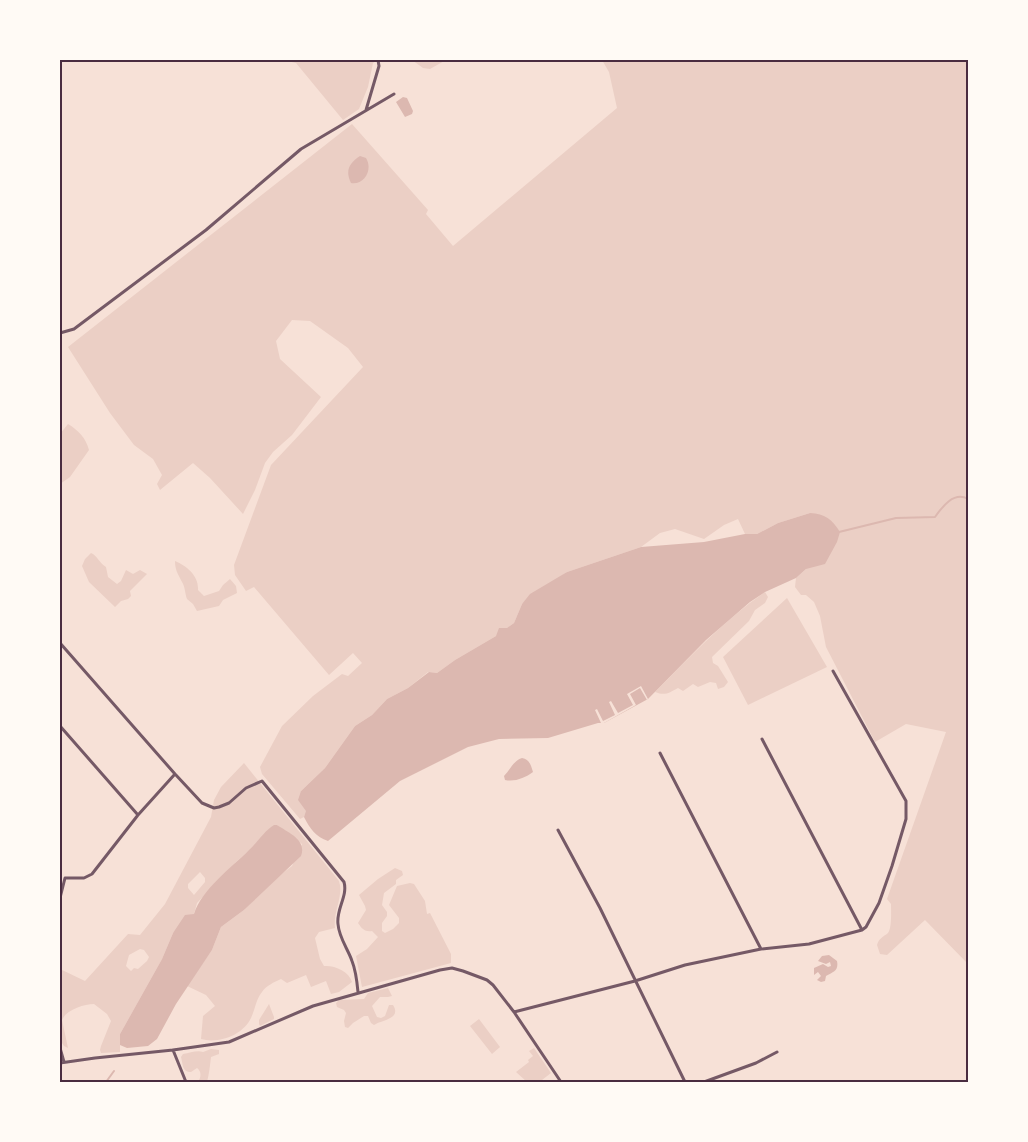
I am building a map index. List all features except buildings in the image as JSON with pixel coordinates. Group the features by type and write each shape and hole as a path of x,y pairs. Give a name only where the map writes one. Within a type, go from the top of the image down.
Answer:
{"street":[{"path":"366,110 379,66 378,60"},
{"path":"60,333 74,329 192,241 302,149 394,94"},
{"path":"60,643 174,774 202,803 214,808 229,803 246,788 262,781 344,882 345,892 338,914 338,924 340,934 352,961 358,992"},
{"path":"514,1012 635,981 685,965 761,949 809,944 858,932 866,927 879,903 892,866 906,819 906,801 833,671"},
{"path":"60,726 138,815"},
{"path":"762,739 862,930"},
{"path":"660,753 761,949"},
{"path":"60,898 65,878 84,878 92,874 138,815 174,774"},
{"path":"558,830 600,908 685,1082"},
{"path":"60,1048 62,1063 173,1050 239,1039 279,1019 312,1006 452,968 488,981 504,997 561,1082"},
{"path":"173,1050 186,1082"},
{"path":"704,1082 756,1063 777,1052"}],"shaded area":[{"path":"283,60 377,60 373,63 368,87 359,109 343,120 296,63"},
{"path":"412,60 446,60 430,69 423,68"},
{"path":"602,60 968,60 968,964 925,920 887,955 880,954 877,945 880,939 888,933 891,923 891,904 887,899 946,732 906,724 875,742 826,647 820,616 814,602 806,595 801,595 795,587 796,578 806,569 810,513 778,523 757,534 745,534 738,519 724,525 704,539 675,529 660,533 641,547 567,572 522,604 514,623 437,673 428,672 408,688 387,699 372,715 355,726 325,768 301,791 307,811 304,817 300,819 262,774 260,767 282,726 313,696 342,674 348,676 362,663 353,653 329,675 254,587 246,591 235,575 234,565 271,465 363,367 348,348 310,321 292,320 276,341 280,359 321,397 292,435 273,452 265,463 255,490 243,514 210,478 193,463 160,490 157,484 162,475 153,459 134,445 110,413 68,347 352,124 428,210 426,214 453,246 617,108 609,72"},
{"path":"403,97 407,98 413,111 412,114 405,117 396,102"},
{"path":"360,156 366,158 369,167 368,171 364,179 351,183 348,175 349,168 353,161"},
{"path":"68,424 81,435 89,450 70,477 60,484 60,434"},
{"path":"810,513 828,518 840,532 837,542 825,564 806,569 796,578 765,592 750,602 706,640 648,699 604,723 598,723 548,738 499,739 468,747 400,781 328,841 314,832 304,817 306,811 298,800 301,791 325,768 355,726 372,715 387,699 408,688 429,672 437,673 496,636 499,628 507,628 514,623 522,604 530,594 567,572 641,547 704,542 745,534 757,534 778,523"},
{"path":"91,553 106,567 108,577 117,584 121,581 126,570 133,574 140,570 147,574 130,591 131,596 121,601 115,607 89,582 82,566 85,559"},
{"path":"175,561 191,572 197,580 198,590 204,596 219,591 230,579 236,586 237,593 223,600 219,606 197,611 187,599"},
{"path":"765,592 768,597 765,603 755,610 749,621 712,657 713,663 718,666 728,682 724,687 718,689 716,683 710,682 698,687 693,684 683,691 678,688 662,694 655,692 721,627"},
{"path":"787,598 827,667 748,705 723,657"},
{"path":"522,758 528,761 533,772 520,779 505,780 504,776 514,763"},
{"path":"244,763 339,881 340,892 335,916 335,928 319,932 315,938 320,959 324,966 341,970 348,975 352,982 339,992 331,994 326,981 311,987 306,975 287,983 281,979 268,986 262,992 251,1018 242,1029 223,1039 201,1039 203,1016 215,1006 206,995 187,986 212,950 221,927 244,910 292,866 302,844 277,825 235,863 197,903 194,914 173,933 162,959 120,1034 120,1052 101,1053 101,1046 111,1021 107,1014 94,1004 76,1008 64,1016 62,1020 68,1048 64,1046 60,1040 60,969 85,981 128,934 140,935 165,904 211,817 214,800 221,787","holes":["200,872 205,878 205,882 194,895 188,888 188,884","140,949 144,950 149,957 138,969 134,968 131,971 126,966 129,955"]},
{"path":"274,825 287,831 299,841 302,850 301,856 244,910 221,927 212,950 176,1004 157,1039 148,1046 127,1048 120,1045 120,1034 162,959 173,933 185,915 194,914 203,896 210,888"},
{"path":"395,868 402,871 403,875 396,880 396,884 384,893 382,905 387,912 387,916 382,923 382,931 385,933 399,923 399,918 389,905 397,886 414,884 425,901 427,914 430,913 451,954 451,963 362,987 356,956 367,949 378,937 372,931 364,930 358,923 366,910 359,895"},
{"path":"829,955 837,961 837,967 835,971 826,976 825,981 821,982 817,980 821,976 818,972 814,975 814,968 823,964 828,967 831,966 830,962 826,964 818,961 822,956"},
{"path":"388,988 392,996 380,997 372,1006 377,1017 381,1018 385,1016 389,1005 393,1005 395,1013 393,1016 374,1025 368,1016 364,1016 348,1028 345,1027 346,1013 337,1007 336,1003 339,1000 364,999 368,993"},
{"path":"269,1004 274,1019 260,1026 259,1020"},
{"path":"479,1019 500,1047 492,1054 470,1026"},
{"path":"534,1048 551,1073 542,1080 543,1082 527,1082 516,1072 529,1062 528,1060 533,1056 529,1051"},
{"path":"211,1049 219,1050 219,1054 211,1057 207,1082 198,1082 200,1071 197,1068 191,1072 186,1071 181,1057 183,1054 196,1051 203,1052"}],"pier":[{"path":"641,686 647,700 640,688 630,694 636,705 601,723 595,710 597,709 603,721 615,715 609,702 611,701 618,713 633,705 627,694"}],"waterway":[{"path":"839,532 896,518 935,517 949,501 958,497 968,499"},
{"path":"106,1082 114,1071"}]}
